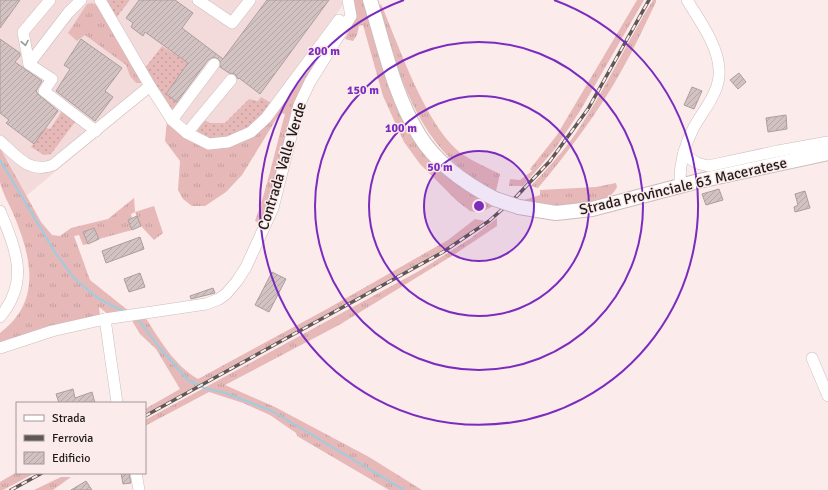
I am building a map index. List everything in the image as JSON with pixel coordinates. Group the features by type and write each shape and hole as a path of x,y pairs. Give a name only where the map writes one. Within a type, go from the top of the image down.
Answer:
{"main road":[{"name":"Strada Provinciale 63 Maceratese","path":"370,0 401,99 419,136 445,165 472,187 495,199 538,211 569,213 592,209 768,165 828,153"}],"street":[{"path":"50,0 23,32 29,64 52,79 44,91 96,131"},
{"path":"29,64 68,13 81,0"},
{"path":"100,0 150,86 172,120 187,133 209,144 228,142 251,132 266,118 339,20 346,25"},
{"path":"198,0 232,23 250,0"},
{"name":"Contrada Valle Verde","path":"0,348 52,331 105,319 206,304 219,299 238,281 260,238 272,208 299,105 310,82 351,16 348,0"},
{"path":"680,186 680,164 684,152 694,128 714,93 720,73 717,56 687,0"},
{"path":"172,120 214,64"},
{"path":"187,133 231,80"},
{"path":"0,141 32,167 43,169 53,165 150,86"},
{"path":"684,152 686,156 697,163 708,166 828,142"},
{"path":"0,211 12,245 17,265 18,283 15,296 0,317"},
{"path":"105,319 117,402"},
{"path":"812,358 828,396"},
{"path":"136,474 139,490"}],"shaded area":[{"path":"0,0 94,0 149,94 26,196 0,148"},
{"path":"130,0 342,0 343,5 271,103 249,99 225,124 210,123 196,133 173,112 166,94 145,68 116,18"}],"green space":[{"path":"104,0 130,0 116,18"},
{"path":"354,0 364,0 389,84 412,138 440,172 470,194 495,205 480,213 470,211 457,201 420,164 404,142 383,96 363,25 359,26 357,35 353,41 345,39 356,17"},
{"path":"637,0 644,0 580,111 555,149 523,186 509,186 510,179 520,180 532,171 530,169 557,135"},
{"path":"653,0 656,0 656,2 636,44 614,84 594,115 561,160 538,188 531,186 560,154 587,117"},
{"path":"92,3 97,5 142,79 141,83 136,83 130,76 126,65 85,35 77,41 68,33 87,4"},
{"path":"381,4 405,63 425,106 449,142 462,154 500,174 496,191 462,170 442,150 417,113 392,52 378,10"},
{"path":"337,29 292,113 263,225 255,221 268,181 285,114 280,113 242,175 226,192 205,206 192,206 183,199 178,190 180,161 165,141 167,120 196,143 250,137"},
{"path":"162,46 188,63 166,94 180,103 173,112 145,68"},
{"path":"261,97 271,103 265,112 248,128 227,137 217,139 206,138 196,133 204,120 210,123 225,123 249,99 258,101"},
{"path":"62,111 75,122 51,154 44,155 31,147 46,128 50,129"},
{"path":"0,148 41,222 52,235 60,236 71,228 108,219 134,198 135,212 131,214 132,218 128,220 132,230 99,239 93,228 83,232 88,244 83,245 79,235 74,236 90,280 130,312 109,315 99,307 100,316 0,344 0,333 14,320 23,307 28,292 29,277 25,245 0,182"},
{"path":"616,183 617,187 611,195 601,201 588,204 560,206 534,203 524,200 540,195 540,190 596,187"},
{"path":"154,206 163,233 154,240 141,226 135,212"},
{"path":"497,218 497,226 455,254 339,325 225,385 275,407 369,457 422,490 389,490 297,436 296,433 270,415 243,403 209,392 146,425 146,419 419,271 471,238"},
{"path":"475,219 485,221 450,246 146,413 146,408 180,389 156,349 140,334 131,319 145,317 162,343 175,359 182,367 198,379 327,309 448,240"},
{"path":"16,473 16,474 33,474 3,490 0,490 0,482"},
{"path":"61,477 71,477 53,490 34,490"}],"building":[{"path":"0,0 20,0 0,28"},
{"path":"139,0 175,0 193,13 182,28 223,59 267,0 329,0 260,94 239,78 238,79 235,74 229,73 220,67 220,61 214,57 208,60 177,102 166,94 188,63 145,32 143,36 131,27 133,23 126,18"},
{"path":"0,39 20,53 20,56 15,62 42,81 36,91 58,111 34,144 6,123 9,120 0,113"},
{"path":"81,39 122,68 105,91 113,97 95,121 56,91 70,69 64,65"},
{"path":"739,73 746,82 738,89 730,80"},
{"path":"692,87 702,91 694,109 684,105"},
{"path":"786,115 787,129 768,132 766,118"},
{"path":"719,189 723,200 706,205 702,194"},
{"path":"805,191 810,208 795,212 794,207 798,205 795,194"},
{"path":"137,216 141,226 132,230 128,220"},
{"path":"94,228 99,239 88,244 83,232"},
{"path":"140,237 144,249 106,263 102,251"},
{"path":"272,272 286,279 269,312 255,305"},
{"path":"140,273 145,287 129,292 124,279"},
{"path":"213,288 215,293 191,299 190,296"},
{"path":"73,389 75,398 92,392 95,402 59,402 56,394"},
{"path":"121,474 129,474 131,483 123,484"},
{"path":"86,481 92,490 71,490"}],"waterway":[{"path":"0,160 56,254 74,278 99,299 125,312"},
{"path":"138,319 158,346 188,380 204,388 225,393 272,411 404,490"}],"railway":[{"path":"146,415 443,252 489,221 514,199 550,161 588,109 649,0"},
{"path":"11,490 40,474"}]}
